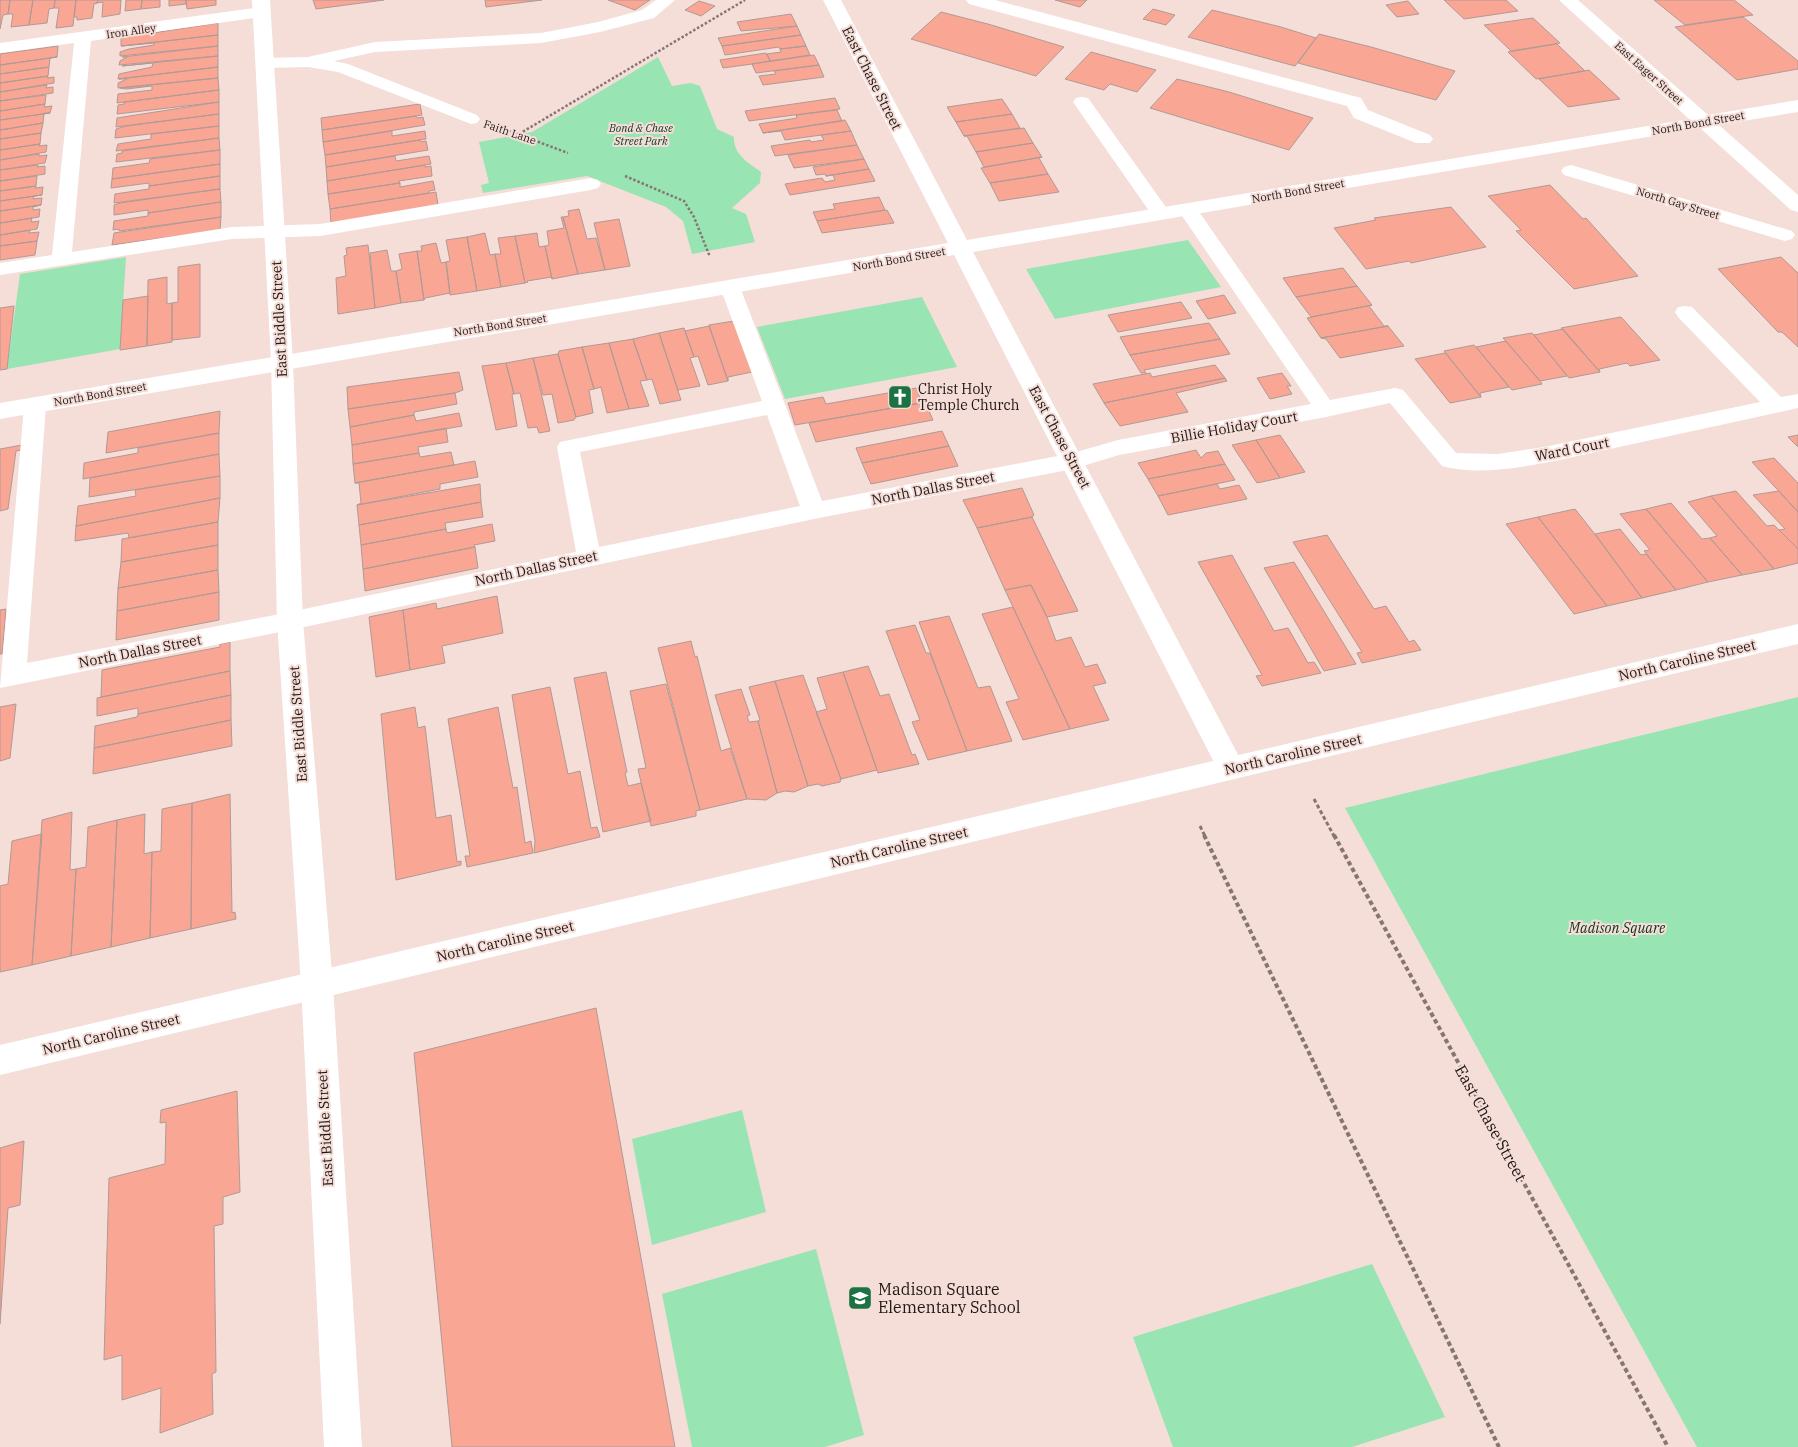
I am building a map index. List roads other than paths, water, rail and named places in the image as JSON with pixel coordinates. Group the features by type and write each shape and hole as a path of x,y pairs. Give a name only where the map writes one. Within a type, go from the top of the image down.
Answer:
{"street":[{"name":"East Chase Street","path":"832,0 1231,768"},
{"path":"975,0 1354,102 1360,114 1423,139"},
{"name":"East Eager Street","path":"1568,0 1798,206"},
{"name":"East Biddle Street","path":"262,6 282,362 290,621 317,985 343,1447"},
{"name":"North Bond Street","path":"0,411 1798,106"},
{"name":"North Gay Street","path":"1571,171 1785,235"},
{"name":"North Caroline Street","path":"0,1060 1798,634"}],"lane":[{"path":"308,62 375,47 540,38 600,27 648,14 667,0"},
{"name":"Iron Alley","path":"0,48 83,38 262,6"},
{"path":"61,260 83,38"},
{"name":"Faith Lane","path":"265,64 308,62 342,68 471,120"},
{"path":"1082,102 1161,214"},
{"path":"0,269 232,233 345,226 591,184"},
{"path":"1188,210 1326,410"},
{"path":"730,287 814,511"},
{"name":"Ward Court","path":"1685,312 1788,403"},
{"name":"Billie Holiday Court","path":"1073,461 1118,448 1326,410 1395,395"},
{"name":"Ward Court","path":"1395,395 1450,461 1498,462 1544,455 1788,403"},
{"path":"6,677 11,562 35,406"},
{"path":"589,557 568,447 775,406"},
{"name":"North Dallas Street","path":"6,677 290,621 814,511 1073,461"}],"place":[{"name":"Christ Holy Temple Church","path":"900,397"},
{"name":"Madison Square Elementary School","path":"860,1298"}],"park label":[{"name":"Bond & Chase Street Park","path":"641,134"},
{"name":"Madison Square","path":"1617,928"}]}
